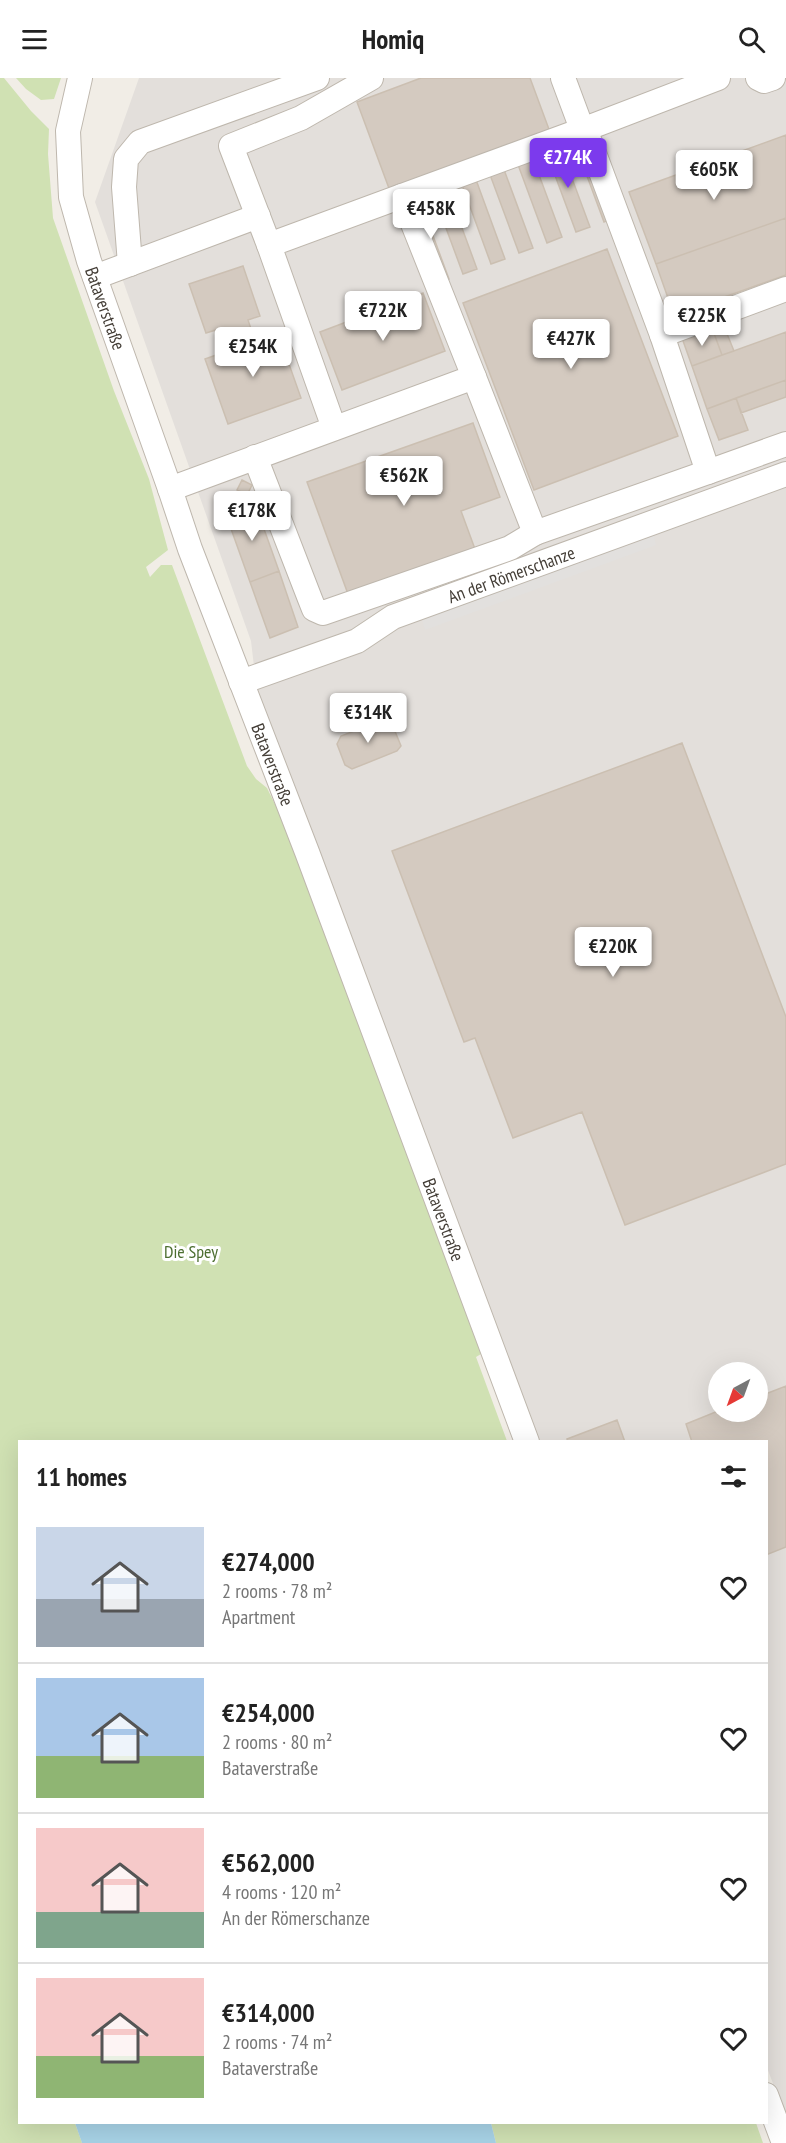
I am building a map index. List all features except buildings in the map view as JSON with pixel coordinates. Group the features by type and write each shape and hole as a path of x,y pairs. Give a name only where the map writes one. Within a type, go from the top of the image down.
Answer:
{"street":[{"name":"Bataverstraße","path":"80,78 68,131 71,197 95,277 190,549 526,1440"},
{"path":"130,264 124,187 126,159 140,142 317,78"},
{"path":"334,428 231,146 301,118 371,78"},
{"path":"563,78 579,121 585,129 663,335 708,472"},
{"path":"269,245 718,78"},
{"path":"758,78 764,81 773,78"},
{"path":"402,196 535,533"},
{"path":"95,277 258,216"},
{"path":"663,335 786,289"},
{"path":"170,489 474,377"},
{"path":"255,457 310,600 315,609 323,613 510,548 535,533 786,444"},
{"name":"An der Römerschanze","path":"241,682 357,641 393,617 786,474"},
{"path":"768,2100 784,2143"}],"shaded area":[{"path":"139,78 786,78 786,2118 768,2070 768,1440 536,1440 257,692 251,641 95,202"},
{"path":"653,532 656,545 425,630 421,617"}],"green space":[{"name":"Die Spey","path":"0,78 4,78 49,129 48,154 53,218 114,391 149,479 168,550 146,567 150,577 161,565 172,565 247,766 256,779 267,788 293,841 481,1354 476,1357 507,1440 18,1440 18,2124 75,2124 82,2143 0,2143"},
{"path":"16,78 61,78 54,99 41,100"},
{"path":"491,2124 756,2124 763,2143 496,2143"}],"water":[{"path":"75,2124 491,2124 496,2143 82,2143"}]}
